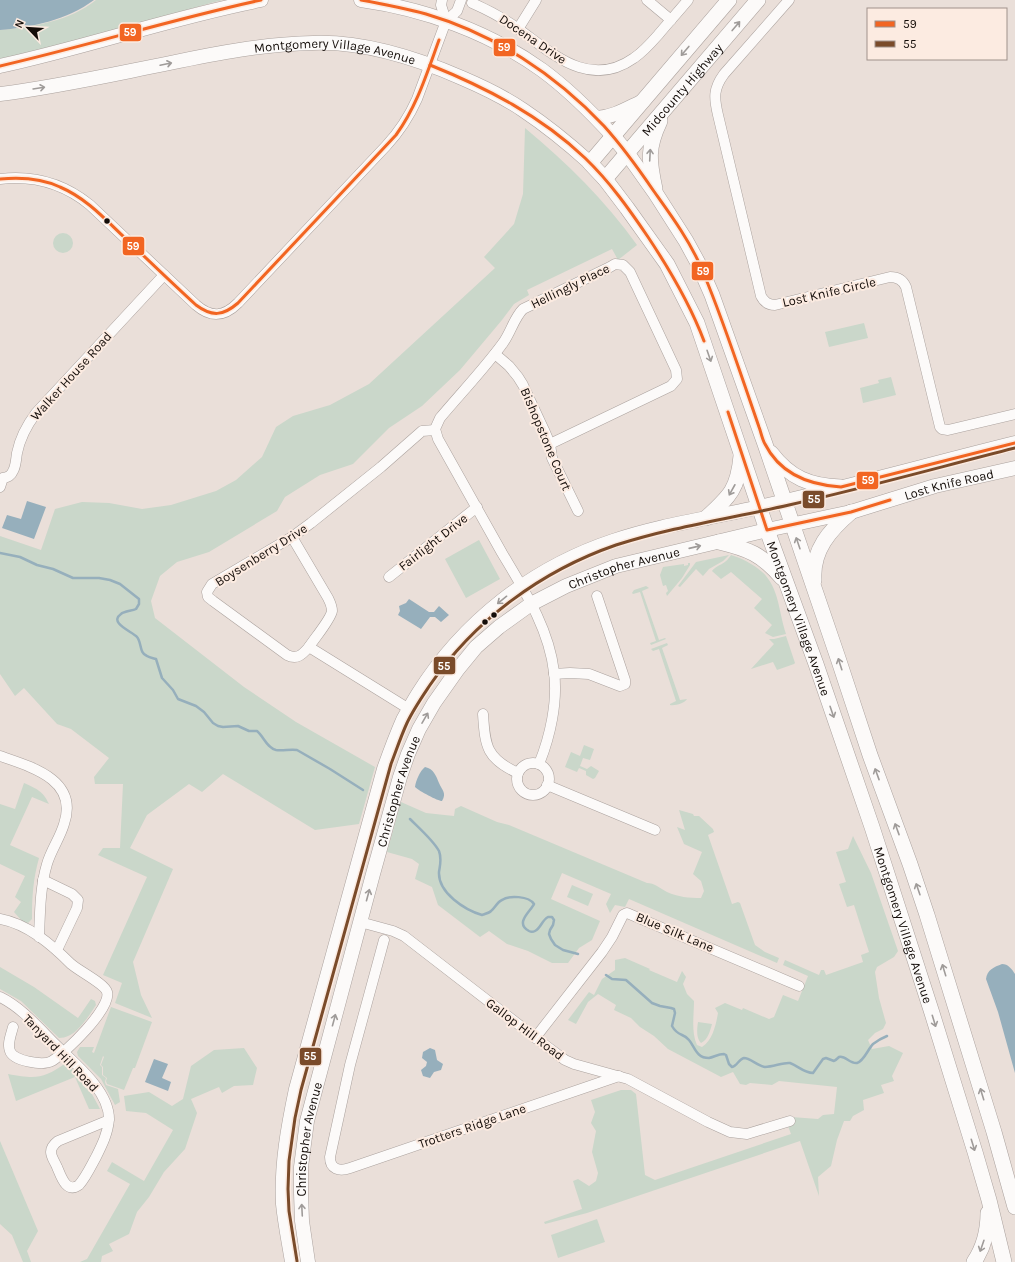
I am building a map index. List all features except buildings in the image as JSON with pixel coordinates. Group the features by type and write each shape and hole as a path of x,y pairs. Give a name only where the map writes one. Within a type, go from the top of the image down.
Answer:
{"main road":[{"name":"Midcounty Highway","path":"590,163 729,0"},
{"name":"Midcounty Highway","path":"605,179 758,0"},
{"path":"656,194 650,163 651,147 654,132 665,109"},
{"name":"Montgomery Village Avenue","path":"613,136 656,194 686,240 715,302 816,593 870,755 925,908 994,1132 1014,1203"},
{"name":"Montgomery Village Avenue","path":"590,163 628,208 667,264 697,323 872,827 936,1027 989,1200 1004,1262"},
{"path":"765,444 780,464 796,477 819,485 841,487"},
{"path":"706,518 725,501 733,490 740,472 742,454"},
{"path":"816,593 814,573 818,551 824,540 836,525 851,512"},
{"path":"719,542 736,546 757,554 772,565 788,584"},
{"path":"974,1262 980,1254 985,1237 989,1200"}],"street":[{"path":"0,66 43,57 208,11 261,0"},
{"name":"Montgomery Village Avenue","path":"361,0 411,9 485,37 514,52 562,86 597,118 613,136"},
{"path":"442,0 441,4 446,21"},
{"path":"0,178 22,177 41,180 75,195 90,205 203,311 220,314 232,309 396,135 412,111 446,21 457,11 461,0"},
{"path":"518,29 536,0"},
{"path":"647,0 671,20"},
{"name":"Docena Drive","path":"472,3 492,12 560,59 574,66 590,70 605,70 620,66 635,58 651,43 688,0"},
{"name":"Lost Knife Circle","path":"789,0 724,74 716,88 715,95 720,123 759,290 763,300 770,305 775,305 890,277 900,279 904,282 906,287 940,427 948,430 1015,414"},
{"name":"Montgomery Village Avenue","path":"0,94 80,81 225,52 314,42 337,43 386,52 430,65 473,83 500,96 523,110 562,139 590,163"},
{"path":"597,118 604,118 617,114 644,101"},
{"name":"Hellingly Place","path":"436,430 440,418 495,354 507,337 516,317 524,309 615,264 623,265 628,269 676,370 677,379 671,386 550,444"},
{"name":"Walker House Road","path":"0,487 3,478 10,476 13,471 17,451 22,437 36,413 164,275"},
{"name":"Bishopstone Court","path":"495,354 509,366 518,377 550,444 552,458 578,511"},
{"path":"436,430 438,439 532,604 545,634 554,674 554,694 552,718 548,738 539,764"},
{"name":"Boysenberry Drive","path":"309,647 298,657 295,658 287,655 213,601 207,594 208,589 212,584 292,537 356,488 422,431 436,430"},
{"name":"Lost Knife Road","path":"760,507 1015,443"},
{"name":"Lost Knife Road","path":"768,530 851,512 935,486 1015,468"},
{"name":"Fairlight Drive","path":"389,576 477,507"},
{"name":"Christopher Avenue","path":"292,1262 283,1204 283,1189 284,1161 296,1089 384,769 409,709 442,659 460,639 487,612 522,586 575,556 613,541 654,530 760,507"},
{"name":"Christopher Avenue","path":"308,1262 302,1221 301,1193 304,1139 310,1110 400,777 419,729 434,703 476,647 499,627 532,604 566,586 616,566 768,530"},
{"path":"292,537 331,605 332,613 309,647 409,709"},
{"path":"554,674 581,673 596,676 620,686 625,684 626,680 597,596"},
{"path":"483,714 485,738 491,753 502,765 518,773"},
{"path":"0,756 52,778 59,786 67,804 67,815 64,825 48,862 43,880 39,937"},
{"path":"531,763 539,764 547,771 547,784 543,791 538,794 529,794 521,789 518,784 518,773 526,765 531,763"},
{"path":"547,784 655,830"},
{"path":"43,880 72,894 78,900 77,908 57,950"},
{"path":"0,913 4,920 39,937 57,950 74,966 101,984 107,990 108,994 106,1002 88,1028 63,1052 47,1063 14,1057 11,1054 9,1045 13,1027"},
{"name":"Blue Silk Lane","path":"535,1038 602,952 626,913 630,913 799,986"},
{"name":"Gallop Hill Road","path":"360,922 393,931 404,936 557,1055 574,1064 619,1076 635,1082 708,1122 730,1132 747,1134 790,1121"},
{"name":"Trotters Ridge Lane","path":"384,940 350,1064 330,1160 331,1165 335,1168 340,1170 346,1169 619,1076"},
{"name":"Tanyard Hill Road","path":"0,997 20,1010 93,1083 100,1093 108,1112 109,1120"},
{"path":"109,1120 101,1147 82,1181 77,1187 71,1188 66,1186 52,1155 52,1147 58,1141 109,1120"}],"green space":[{"path":"96,0 223,0 0,61 0,30 51,22 75,13"},
{"path":"525,128 556,155 599,197 637,245 618,260 612,249 527,290 529,295 514,304 460,370 422,406 389,428 353,464 320,475 285,497 277,511 209,552 177,562 160,576 151,601 155,618 244,687 296,722 375,767 359,824 315,830 223,774 202,792 189,784 147,815 130,848 173,869 133,962 141,995 152,1018 115,1003 122,983 103,975 147,877 98,855 103,848 120,848 123,784 95,784 94,777 109,758 71,729 57,724 24,688 15,696 0,674 0,536 41,550 55,509 82,502 109,503 142,509 171,505 216,491 236,480 262,457 276,427 293,416 330,405 369,384 495,268 484,257 514,224 523,194"},
{"path":"63,233 70,236 73,243 70,250 63,253 56,250 53,243 56,236"},
{"path":"864,323 868,338 829,347 825,332"},
{"path":"891,377 896,395 863,403 860,388 879,383 878,380"},
{"path":"479,540 500,579 466,598 445,559"},
{"path":"729,555 723,561 709,569 703,576 696,569 680,587 678,586 696,562"},
{"path":"731,555 760,570 767,578 776,595 786,634 773,637 765,633 772,625 754,608 762,599 731,572 721,579 712,571 726,561"},
{"path":"688,563 690,563 690,565 682,578 667,596 666,593 668,591 666,585 663,586 660,575 663,567 684,564 684,566 688,565"},
{"path":"646,586 649,588 642,591 659,640 666,639 651,645 650,643 656,641 640,592 632,593 634,590"},
{"path":"786,636 795,663 794,664 777,670 773,662 751,669 774,644 769,639"},
{"path":"667,643 668,645 662,648 680,700 687,699 682,703 674,705 670,705 676,701 659,649 653,651 651,649"},
{"path":"584,745 594,749 590,760 583,758 580,766 587,769 591,766 599,771 593,779 586,775 586,771 579,768 577,772 565,767 571,752 580,756"},
{"path":"24,783 39,791 49,804 32,797 10,845 39,858 33,888 32,919 28,923 22,921 14,912 21,902 15,897 25,876 0,864 0,804 15,809"},
{"path":"401,802 426,813 454,816 455,809 461,806 497,822 509,825 655,885 671,894 692,898 701,898 704,891 701,881 693,874 702,852 684,844 677,827 685,830 679,810 693,814 694,816 699,816 713,829 714,832 708,835 732,904 738,902 740,903 755,945 765,952 779,958 777,963 629,899 625,907 615,905 610,913 606,904 611,894 562,873 551,899 600,921 592,940 579,948 568,963 552,963 528,951 507,944 489,931 480,937 438,905 432,887 415,879 419,864 412,859 387,852"},
{"path":"853,836 871,873 898,951 894,957 877,967 875,972 879,998 886,1023 883,1029 875,1033 868,1040 872,1049 889,1046 903,1053 892,1076 894,1081 881,1085 884,1093 863,1100 864,1110 853,1116 850,1121 844,1121 837,1140 831,1166 818,1177 819,1196 800,1141 587,1213 545,1224 544,1222 582,1209 573,1181 578,1179 589,1186 596,1181 598,1173 592,1152 596,1131 591,1123 595,1112 591,1100 621,1090 631,1090 636,1094 645,1175 655,1180 791,1134 788,1126 791,1117 818,1119 823,1115 834,1114 837,1087 779,1081 772,1085 750,1083 746,1085 740,1084 733,1072 721,1077 668,1049 631,1018 614,1010 616,1005 598,994 588,1002 576,1024 568,1020 589,992 594,995 602,979 615,970 615,960 625,958 677,982 682,971 686,977 683,984 687,994 694,1001 693,1029 695,1040 697,1045 702,1047 709,1040 713,1032 718,1013 715,1008 725,1003 742,1010 743,1008 769,1019 774,1017 783,995 798,1001 808,976 783,965 785,960 819,975 821,970 824,970 826,975 863,962 861,955 869,952 854,905 847,907 839,884 846,882 836,852 848,849"},
{"path":"572,885 593,894 588,906 567,897"},
{"path":"0,967 34,987 78,1018 91,999 95,1001 96,1005 76,1031 63,1038 59,1038 21,1001 0,989"},
{"path":"111,1007 152,1022 135,1068 133,1068 124,1090 107,1084 107,1078 103,1075 103,1067 101,1065 103,1056 100,1065 102,1067 102,1075 106,1078 105,1082 106,1085 118,1089 120,1102 115,1105 101,1079 78,1056 77,1052 80,1047 94,1047 92,1052 94,1053"},
{"path":"698,1022 712,1024 707,1038 701,1043 699,1041 697,1030"},
{"path":"244,1048 257,1068 253,1085 234,1086 222,1093 219,1087 191,1099 197,1113 185,1149 164,1172 149,1197 137,1212 129,1234 109,1244 113,1251 102,1256 101,1262 80,1262 87,1259 130,1184 107,1171 112,1162 144,1181 173,1130 146,1113 126,1111 124,1096 149,1092 172,1106 183,1099 191,1066 214,1050"},
{"path":"66,1063 85,1084 93,1095 100,1109 89,1109 75,1077 16,1101 8,1074 26,1077 45,1075"},
{"path":"0,1141 38,1231 27,1251 31,1262 23,1262 12,1235 0,1224"},
{"path":"597,1219 605,1242 558,1258 551,1235"}],"water":[{"path":"0,0 94,0 73,13 49,21 25,27 0,30"},
{"path":"27,501 46,507 34,539 2,528 7,515 21,519"},
{"path":"409,599 429,612 434,612 439,606 449,615 441,622 435,617 430,617 421,629 398,615 400,611 399,606 406,603"},
{"path":"425,767 431,769 436,775 444,792 442,801 428,796 415,787 418,776"},
{"path":"1002,964 1010,967 1015,974 1015,1073 998,1012 986,979 989,971"},
{"path":"430,1048 435,1050 437,1060 443,1064 441,1070 434,1072 430,1078 423,1076 421,1070 426,1066 427,1062 422,1058 423,1052"},
{"path":"154,1059 168,1064 162,1078 171,1082 168,1091 145,1082"}],"waterway":[{"path":"0,553 20,557 73,578 99,578 120,584 139,599 139,604 136,609 121,614 117,621 137,637 144,655 156,659 162,678 173,690 178,699 196,706 218,726 238,726 249,731 257,731 273,749 297,750 363,790"},
{"path":"410,819 430,838 439,851 441,859 439,872 440,880 443,887 454,900 475,913 482,915 490,912 505,898 519,897 528,899 534,904 523,921 525,928 532,932 537,930 546,918 552,917 554,920 549,934 555,945 563,950 578,954"},
{"path":"606,975 612,979 626,980 652,1003 674,1009 675,1013 672,1026 676,1032 687,1038 696,1052 701,1056 709,1058 724,1054 732,1067 744,1058 765,1067 790,1063 804,1071 813,1073 823,1059 826,1058 834,1061 839,1057 843,1057 857,1063 864,1057 873,1044 887,1036"}],"transit line":[{"name":"59","path":"0,66 261,0"},
{"name":"59","path":"361,0 426,14 451,22 476,33 522,58 544,73 565,89 604,126 642,174 690,245 707,280 764,442 771,454 787,470 797,476 818,484 841,487 1015,443"},
{"name":"59","path":"0,179 23,178 38,180 53,184 78,197 102,216 196,305 207,312 222,313 238,303 396,135 416,101 439,40"},
{"name":"59","path":"430,65 472,83 532,116 568,143 594,167 619,196 656,249 686,301 704,341"},
{"name":"59","path":"728,412 767,530 851,512 890,500"},
{"name":"55","path":"297,1261 289,1211 288,1189 289,1161 295,1118 301,1090 391,764 412,713 448,661 468,639 512,600 562,569 588,556 616,545 680,528 846,492 1015,448"}]}
